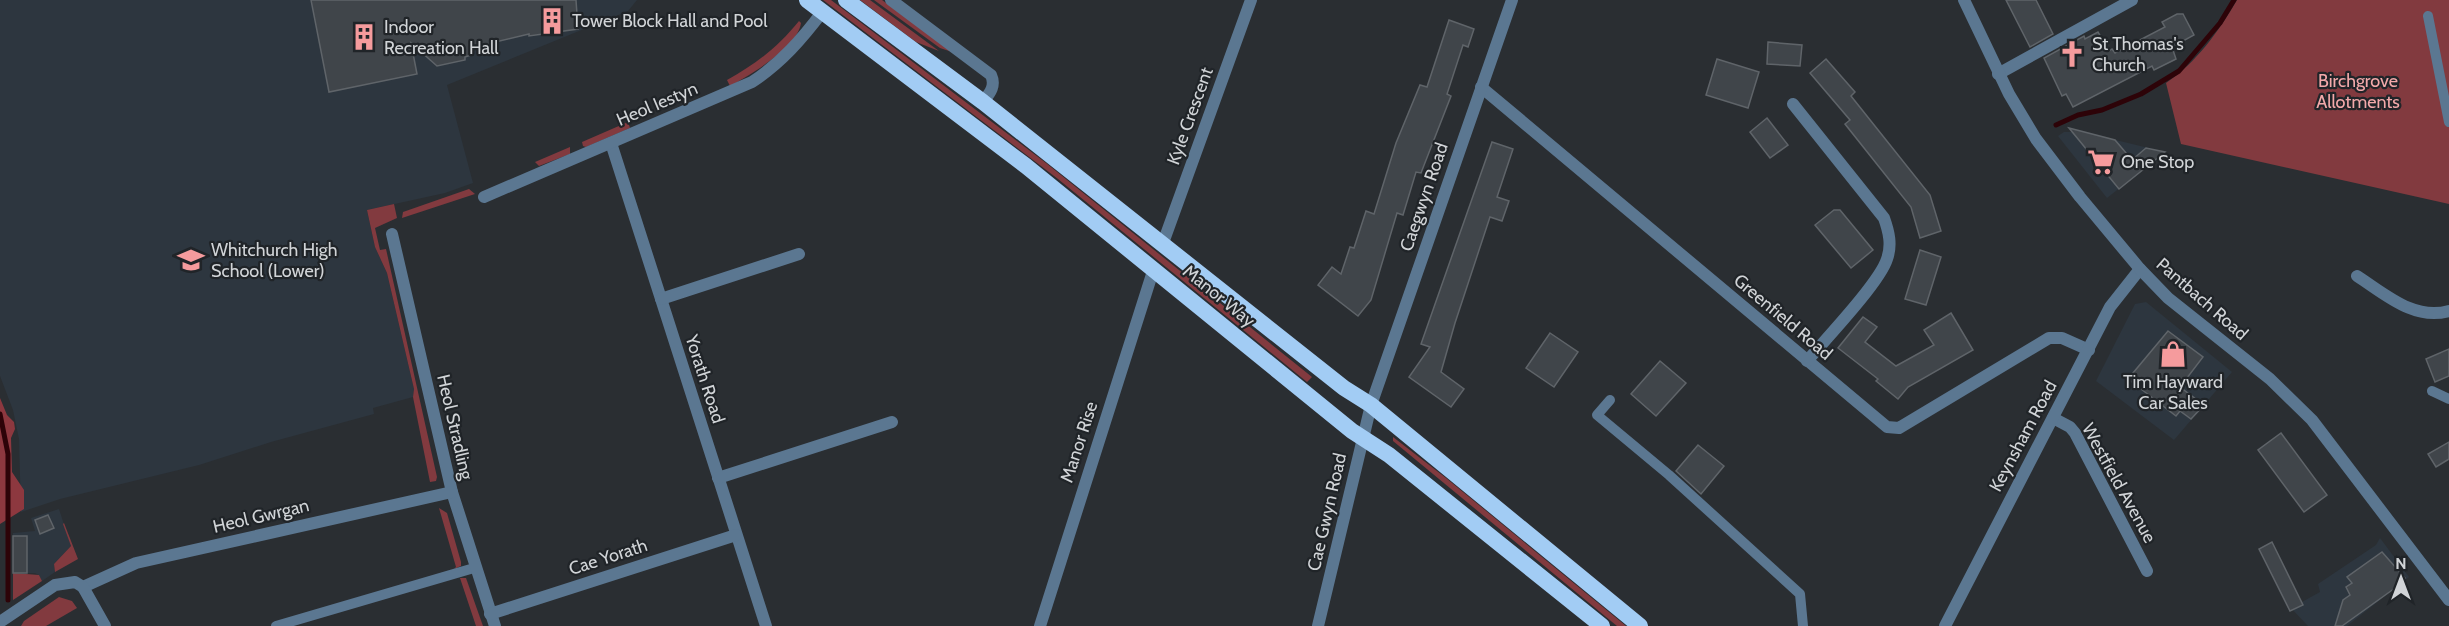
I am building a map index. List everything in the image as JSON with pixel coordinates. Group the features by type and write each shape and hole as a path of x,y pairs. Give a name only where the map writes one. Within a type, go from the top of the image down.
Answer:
{"highway":[{"name":"Manor Way","path":"807,0 956,111 1363,438 1389,455 1602,626"},
{"name":"Manor Way","path":"846,0 983,102 1338,384 1371,405 1640,626"}],"street":[{"path":"891,0 991,75 994,81 992,88 983,102"},
{"name":"Kyle Crescent","path":"1163,243 1251,0"},
{"name":"Caegwyn Road","path":"1371,405 1512,0"},
{"name":"Pantbach Road","path":"1964,0 1998,74 2036,139 2080,197 2140,269 2168,298 2270,379 2312,420 2449,600"},
{"path":"1998,74 2132,0"},
{"name":"Heol Iestyn","path":"484,197 752,82 793,49 823,11"},
{"name":"Greenfield Road","path":"1481,87 1887,427 1894,428 2049,338 2062,338 2088,350"},
{"path":"1793,104 1884,218 1890,240 1887,261 1875,280 1807,361"},
{"name":"Yorath Road","path":"610,143 766,626"},
{"name":"Heol Stradling","path":"392,234 452,492 492,620"},
{"path":"661,299 799,254"},
{"name":"Manor Rise","path":"1040,626 1154,268"},
{"name":"Keynsham Road","path":"1945,626 2110,307 2140,269"},
{"path":"2357,276 2410,309 2425,314 2449,311"},
{"name":"Cae Gwyn Road","path":"1318,626 1371,405"},
{"name":"Westfield Avenue","path":"2053,418 2070,427 2075,433 2147,571"},
{"path":"718,478 892,422"},
{"name":"Heol Gwrgan","path":"83,587 136,562 452,492"},
{"name":"Cae Yorath","path":"492,620 736,535"},
{"path":"0,622 55,585 75,582 83,587 105,626"}],"lane":[{"path":"2428,16 2449,122"},
{"path":"2432,391 2449,399"},
{"path":"1610,400 1597,415 1669,474 1800,594 1803,626"},
{"path":"276,626 474,568"}],"shaded area":[{"name":"Whitchurch High School (Lower)","path":"0,0 637,0 628,11 447,85 473,183 445,193 367,210 375,247 387,273 414,389 413,397 373,408 374,414 271,442 199,465 60,499 21,512 19,439 13,410 0,376"},
{"path":"2064,132 2083,132 2165,152 2107,198 2058,136"},
{"path":"2146,302 2232,372 2174,440 2096,381 2135,304"},
{"path":"0,398 7,415 14,422 15,429 11,438 12,472 24,490 24,509 0,524"},
{"path":"59,509 71,546 54,564 55,572 42,581 35,573 13,573 13,533 35,531 31,518"},
{"path":"2380,538 2409,577 2347,626 2308,626 2291,608 2320,592 2318,584 2376,545"}],"green space":[{"path":"823,0 831,0 1046,163 1312,377 1307,382 1058,179"},
{"path":"860,0 870,0 939,51 916,42"},
{"path":"874,0 882,0 952,52 940,48"},
{"name":"Birchgrove Allotments","path":"2237,0 2449,0 2449,204 2181,144 2166,83 2206,46"},
{"path":"799,21 801,23 798,32 782,51 760,68 730,86 727,80 766,54"},
{"path":"628,122 630,128 586,147 583,146 582,142"},
{"path":"570,147 570,154 539,166 535,162"},
{"path":"469,189 475,194 402,218 403,212"},
{"path":"394,204 397,218 375,228 380,250 386,249 437,477 436,481 430,482 413,397 414,389 387,273 375,247 367,210"},
{"path":"1393,437 1626,626 1617,626 1393,441"},
{"path":"439,508 447,513 461,562 461,566 454,569 456,567"},
{"path":"64,523 78,559 55,572 54,564 71,546"},
{"path":"13,573 39,575 42,581 13,600"},
{"path":"460,578 466,578 483,626 476,626"},
{"path":"59,597 72,601 77,608 46,626 21,626 24,621"}],"building":[{"path":"311,0 576,0 578,29 529,36 529,34 470,48 471,55 465,57 465,60 437,66 411,43 417,74 329,92"},
{"path":"2006,0 2036,0 2053,34 2030,47"},
{"path":"2177,14 2183,14 2194,35 2172,47 2176,59 2154,70 2152,66 2073,107 2066,94 2062,96 2044,58 2084,36 2085,39 2098,32 2109,51 2112,49 2115,53 2165,27 2162,22"},
{"path":"1449,20 1474,29 1468,47 1463,45 1447,94 1451,96 1421,173 1416,172 1403,215 1397,213 1371,300 1358,316 1318,285 1332,267 1341,274 1350,247 1354,248 1366,211 1374,214 1396,143 1420,85 1427,87"},
{"path":"1768,42 1802,45 1800,66 1767,64"},
{"path":"1717,59 1759,72 1748,108 1706,95"},
{"path":"1826,59 1855,92 1851,96 1930,195 1941,231 1920,238 1911,207 1845,124 1850,120 1810,73"},
{"path":"1767,118 1788,145 1770,158 1750,132"},
{"path":"2069,128 2115,140 2132,160 2146,148 2165,152 2119,189"},
{"path":"1492,142 1513,149 1497,197 1509,201 1502,221 1490,217 1441,372 1464,389 1451,407 1409,377 1430,347 1421,344"},
{"path":"1834,210 1840,210 1873,250 1851,268 1815,225"},
{"path":"1920,250 1941,257 1926,305 1905,299"},
{"path":"1951,313 1973,350 1908,387 1898,399 1876,381 1878,379 1838,348 1863,317 1877,327 1865,342 1896,366 1934,345 1924,330"},
{"path":"2168,331 2203,357 2180,387 2204,405 2191,419 2180,411 2176,416 2128,379"},
{"path":"1550,333 1578,352 1554,387 1526,368"},
{"path":"2449,349 2449,376 2435,382 2426,359"},
{"path":"1660,361 1686,383 1656,416 1631,394"},
{"path":"2281,433 2327,495 2304,512 2258,450"},
{"path":"2449,442 2449,459 2436,467 2428,454"},
{"path":"1698,445 1724,466 1701,494 1676,471"},
{"path":"48,515 54,528 40,534 35,520"},
{"path":"13,536 27,536 27,573 13,573"},
{"path":"2272,542 2303,605 2290,611 2259,549"},
{"path":"2382,552 2405,578 2400,581 2402,583 2342,626 2335,626 2343,600 2350,595 2346,587 2352,583 2347,577"}],"waterway":[{"path":"2056,125 2078,115 2102,110 2141,94 2179,71 2220,23 2234,0"},
{"path":"0,414 8,454 8,600"}],"place":[{"name":"Tower Block Hall and Pool","path":"552,21"},
{"name":"Indoor Recreation Hall","path":"364,37"},
{"name":"St Thomas's Church","path":"2072,54"},
{"name":"One Stop","path":"2101,162"},
{"name":"Whitchurch High School (Lower)","path":"191,260"},
{"name":"Tim Hayward Car Sales","path":"2173,354"}]}
